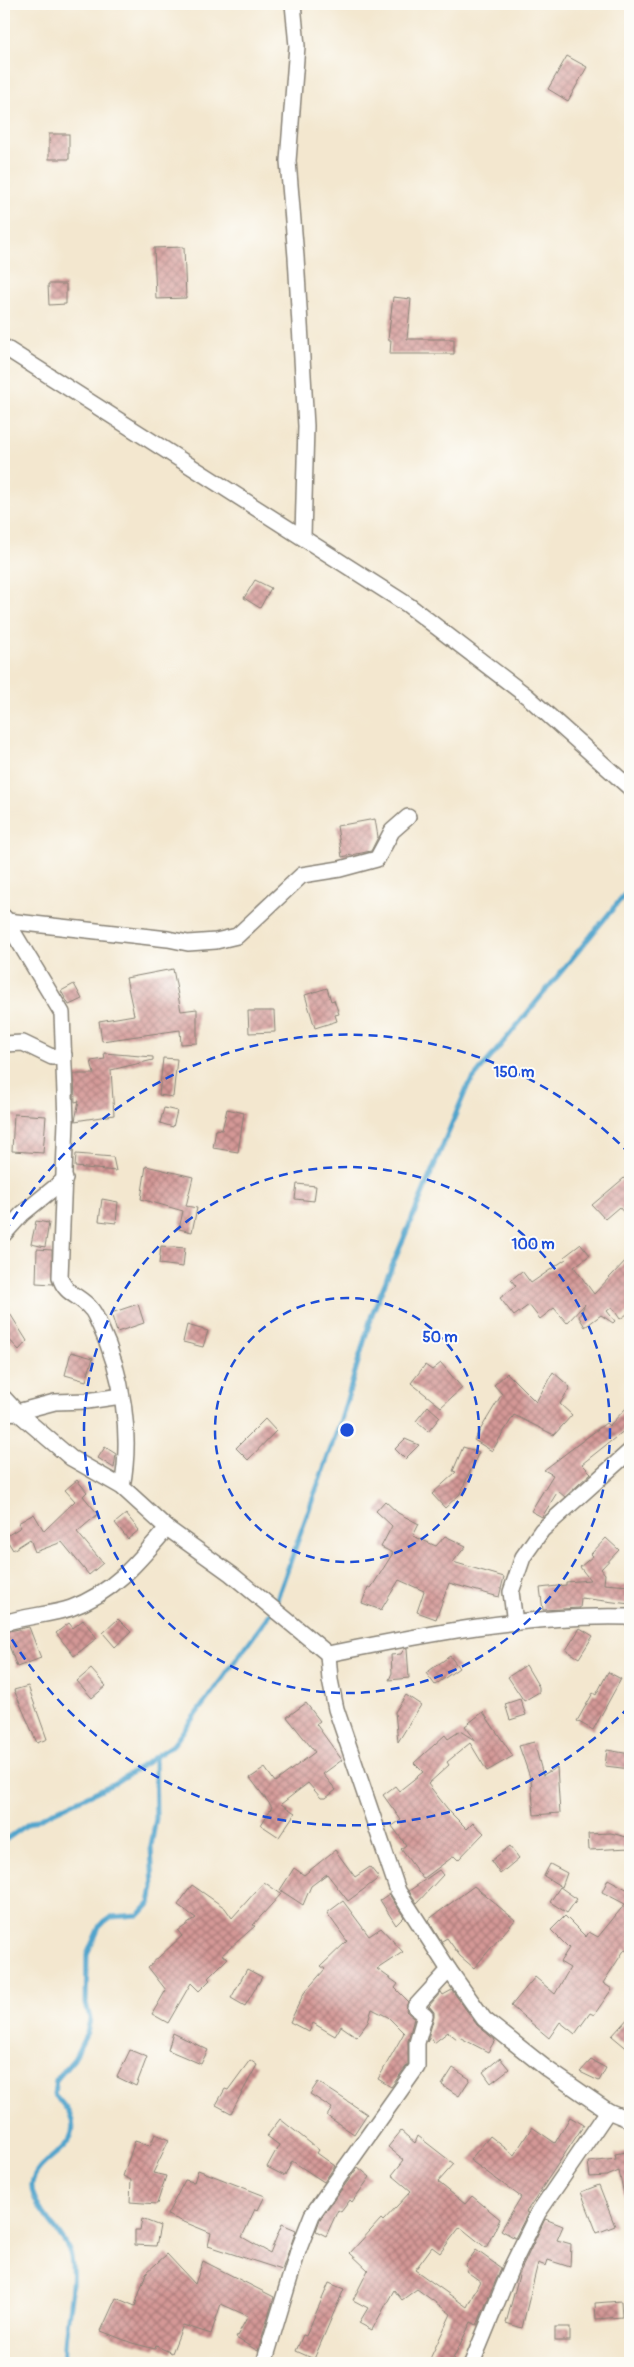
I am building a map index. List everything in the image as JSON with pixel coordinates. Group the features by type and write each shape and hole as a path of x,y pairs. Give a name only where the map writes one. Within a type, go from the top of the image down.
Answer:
{"street":[{"path":"293,4 297,46 288,161 306,426 303,536"},
{"path":"4,347 303,536 408,605 528,697 630,788"},
{"path":"6,919 188,943 216,942 237,936 302,875 340,869 377,859 392,831 408,817"},
{"path":"6,919 62,1014 65,1179 60,1244 60,1277 63,1287 92,1309 110,1350 125,1413 126,1466 122,1487"},
{"path":"4,1044 22,1043 52,1057 64,1055"},
{"path":"4,1234 22,1214 65,1179"},
{"path":"10,1413 55,1402 87,1402 121,1396"},
{"path":"4,1398 10,1413 71,1458 122,1487 167,1528 231,1574 328,1654 330,1680 336,1708 398,1891 449,1970 484,2019 548,2069 608,2112 630,2120"},
{"path":"515,1623 511,1592 523,1557 542,1530 630,1451"},
{"path":"4,1623 69,1608 89,1600 128,1573 167,1528"},
{"path":"328,1654 446,1630 596,1616 630,1617"},
{"path":"264,2363 298,2250 312,2215 407,2084 417,2067 417,2043 425,2015 415,2007 449,1970"},
{"path":"472,2363 511,2268 538,2213 608,2112"}],"building":[{"path":"567,56 587,67 568,101 548,89"},
{"path":"49,134 69,134 69,159 49,159"},
{"path":"184,247 186,298 156,299 154,248"},
{"path":"48,284 66,284 66,304 49,305"},
{"path":"393,297 411,299 407,339 454,339 454,354 390,354 391,340 388,340"},
{"path":"255,580 271,588 260,608 244,598"},
{"path":"375,819 378,837 371,851 342,857 337,826"},
{"path":"173,969 181,1011 197,1009 197,1043 181,1044 180,1030 102,1041 99,1021 134,1015 126,978"},
{"path":"74,984 82,999 69,1005 61,991"},
{"path":"327,988 331,1001 334,1000 339,1014 335,1015 337,1021 315,1028 305,995"},
{"path":"248,1011 274,1011 275,1032 249,1033"},
{"path":"104,1053 153,1057 153,1060 111,1070 114,1115 75,1121 79,1101 75,1102 74,1074 94,1074 91,1061 105,1059"},
{"path":"163,1058 177,1059 173,1097 159,1095"},
{"path":"164,1108 177,1111 173,1127 160,1123"},
{"path":"227,1109 244,1113 238,1152 213,1148 216,1129 222,1130"},
{"path":"14,1114 46,1116 43,1153 12,1151"},
{"path":"76,1154 113,1157 116,1171 75,1167"},
{"path":"146,1166 193,1177 186,1206 197,1208 192,1232 179,1229 183,1211 141,1199"},
{"path":"630,1173 630,1220 619,1207 605,1219 592,1205"},
{"path":"297,1184 316,1186 314,1201 295,1199"},
{"path":"102,1199 118,1202 116,1223 99,1221"},
{"path":"36,1221 49,1223 45,1247 31,1244"},
{"path":"581,1244 590,1255 574,1267 594,1294 630,1256 630,1312 620,1319 612,1307 607,1311 615,1321 613,1323 601,1315 585,1327 579,1317 585,1304 567,1323 554,1308 540,1319 529,1305 514,1316 500,1298 516,1286 511,1280 522,1271 531,1283 566,1259 564,1257"},
{"path":"161,1246 185,1248 183,1267 159,1264"},
{"path":"37,1249 52,1250 53,1284 36,1283"},
{"path":"4,1304 27,1341 19,1350 4,1334"},
{"path":"138,1304 144,1323 117,1332 111,1313"},
{"path":"187,1325 208,1331 203,1347 183,1342"},
{"path":"71,1352 93,1358 86,1381 65,1375"},
{"path":"441,1363 462,1388 441,1407 411,1383 425,1365 432,1370"},
{"path":"553,1372 570,1387 560,1404 572,1415 554,1435 514,1415 492,1451 474,1440 502,1394 494,1385 507,1373 536,1402"},
{"path":"630,1404 630,1426 582,1464 591,1473 565,1497 558,1491 542,1517 531,1511 553,1475 544,1470 606,1423 609,1426"},
{"path":"428,1406 440,1417 428,1432 416,1421"},
{"path":"265,1419 276,1431 248,1460 236,1448"},
{"path":"405,1439 419,1445 405,1459 395,1449"},
{"path":"105,1447 116,1454 114,1468 98,1458"},
{"path":"463,1447 479,1452 460,1494 445,1508 432,1494 456,1472 453,1471"},
{"path":"77,1480 87,1492 83,1496 98,1514 77,1532 103,1563 89,1575 62,1542 35,1552 30,1539 13,1550 5,1537 21,1527 18,1523 34,1514 44,1531 75,1501 65,1490"},
{"path":"385,1501 398,1513 419,1524 413,1536 436,1546 445,1536 466,1546 453,1562 504,1577 499,1597 449,1583 436,1619 417,1612 424,1591 399,1580 381,1610 362,1603 368,1587 371,1588 393,1553 381,1547 392,1526 376,1511"},
{"path":"126,1514 139,1530 128,1539 115,1523"},
{"path":"606,1538 619,1550 601,1569 605,1574 604,1584 630,1586 630,1604 581,1598 580,1608 543,1610 540,1588 566,1585 566,1582 590,1580 580,1567 593,1556 591,1554"},
{"path":"118,1619 131,1632 115,1647 103,1633"},
{"path":"83,1620 97,1638 74,1656 56,1633 69,1623 73,1628"},
{"path":"29,1627 41,1658 17,1667 4,1632"},
{"path":"580,1628 593,1636 579,1658 566,1650"},
{"path":"407,1648 409,1678 389,1680 392,1673 391,1655 401,1654"},
{"path":"450,1656 459,1668 435,1685 426,1673"},
{"path":"526,1665 539,1687 539,1692 524,1701 508,1677"},
{"path":"91,1669 106,1686 92,1698 77,1681"},
{"path":"608,1672 621,1679 593,1730 577,1721 593,1693 596,1695"},
{"path":"28,1686 47,1739 37,1743 14,1690"},
{"path":"406,1695 421,1705 398,1742 395,1712"},
{"path":"520,1699 526,1715 510,1720 505,1704"},
{"path":"306,1703 320,1721 316,1724 342,1760 323,1774 336,1790 326,1798 321,1798 308,1783 281,1804 295,1813 279,1837 261,1825 272,1807 250,1778 265,1768 275,1782 315,1752 287,1717"},
{"path":"483,1712 513,1756 487,1771 470,1743 447,1762 449,1765 428,1784 450,1812 467,1829 473,1823 484,1833 458,1860 454,1856 423,1879 401,1849 406,1845 392,1826 401,1820 383,1795 395,1786 399,1791 423,1772 414,1763 445,1735 448,1739 460,1731 476,1741 465,1726"},
{"path":"534,1742 543,1775 557,1767 560,1813 534,1815 531,1780 519,1746"},
{"path":"607,1750 630,1754 630,1769 605,1766"},
{"path":"611,1833 630,1838 630,1848 589,1850 588,1834"},
{"path":"510,1846 519,1858 500,1874 491,1861"},
{"path":"335,1850 355,1877 370,1867 379,1878 348,1901 327,1874 311,1886 303,1905 280,1890 294,1868 304,1875"},
{"path":"550,1864 567,1873 562,1887 544,1876"},
{"path":"439,1870 443,1875 417,1903 409,1891"},
{"path":"608,1879 630,1891 630,1952 625,1949 603,1983 612,1989 594,2015 590,2013 575,2034 560,2022 549,2038 511,2006 535,1977 555,1994 570,1968 560,1962 569,1948 551,1930 565,1916 586,1937 589,1932 598,1937 625,1904 602,1892"},
{"path":"264,1882 281,1894 253,1925 255,1926 222,1955 228,1958 208,1978 210,1980 199,1991 191,1983 168,2023 152,2014 166,1990 148,1967 182,1936 178,1931 196,1918 178,1905 192,1885 225,1908 232,1918"},
{"path":"474,1886 515,1920 474,1968 460,1956 447,1938 442,1941 440,1940 428,1920"},
{"path":"560,1887 577,1899 567,1913 550,1902"},
{"path":"389,1894 404,1917 396,1925 380,1900"},
{"path":"343,1901 369,1936 381,1928 403,1952 377,1969 398,1984 395,1988 408,2001 406,2011 414,2018 408,2041 408,2064 391,2087 378,2079 404,2033 388,2017 372,2009 368,2022 357,2037 341,2026 335,2036 313,2023 309,2032 290,2022 304,1993 325,1969 321,1966 347,1941 327,1913"},
{"path":"247,1969 262,1977 245,2006 231,1998"},
{"path":"452,1990 477,2025 495,2040 488,2052 459,2037 457,2039 448,2032 434,2043 430,2037 427,2042 434,2017 434,2012 429,2006 441,1992 443,1995"},
{"path":"630,2016 630,2051 612,2036"},
{"path":"173,2033 208,2050 201,2064 168,2050"},
{"path":"130,2050 147,2057 136,2086 117,2077"},
{"path":"500,2058 509,2069 491,2083 483,2072"},
{"path":"250,2060 257,2065 231,2113 216,2105 225,2089 228,2090"},
{"path":"591,2060 606,2068 599,2081 580,2072"},
{"path":"453,2068 470,2079 459,2096 442,2085"},
{"path":"318,2082 367,2114 354,2134 327,2116 332,2108 310,2094"},
{"path":"570,2117 584,2125 526,2212 528,2213 515,2238 501,2230 521,2197 470,2160 490,2136 514,2155 532,2127 555,2143"},
{"path":"280,2119 319,2150 317,2153 335,2166 324,2182 292,2161 285,2176 267,2167 279,2145 267,2136"},
{"path":"401,2131 415,2143 418,2136 454,2164 438,2182 465,2204 472,2196 500,2219 486,2248 460,2227 440,2253 432,2247 415,2270 467,2307 480,2281 466,2271 468,2268 465,2266 476,2250 501,2268 477,2325 471,2322 451,2363 428,2363 451,2314 417,2289 402,2300 394,2290 372,2330 359,2323 368,2308 353,2300 368,2270 350,2253 381,2219 383,2221 411,2191 392,2175 404,2160 388,2147"},
{"path":"155,2134 169,2140 153,2173 166,2176 157,2204 130,2202 131,2180 123,2176 135,2141 150,2146"},
{"path":"630,2151 630,2194 624,2195 619,2171 607,2176 590,2177 588,2162 616,2159 615,2154"},
{"path":"358,2167 370,2177 352,2202 350,2200 341,2212 338,2210 326,2236 316,2231 320,2219"},
{"path":"198,2170 265,2196 258,2210 255,2209 242,2237 270,2253 282,2224 296,2230 282,2270 208,2246 211,2233 167,2215 185,2180 194,2182"},
{"path":"599,2185 615,2226 597,2233 581,2192"},
{"path":"142,2219 160,2226 156,2246 135,2245 135,2230 140,2230"},
{"path":"545,2219 563,2226 557,2240 571,2244 570,2267 548,2260 546,2266 538,2263 522,2328 506,2323 520,2272"},
{"path":"167,2254 195,2284 203,2261 274,2297 258,2351 236,2338 248,2316 221,2304 211,2334 183,2325 172,2353 156,2346 155,2349 132,2343 101,2331 116,2298 135,2306 146,2273"},
{"path":"329,2283 344,2289 314,2359 296,2351 303,2335 306,2336"},
{"path":"621,2301 622,2317 596,2319 595,2303"},
{"path":"555,2327 570,2327 570,2341 555,2341"}],"waterway":[{"path":"4,1841 28,1824 117,1782 173,1745 273,1610 341,1420 372,1314 468,1085 630,888"},
{"path":"65,2363 72,2283 71,2257 63,2239 37,2202 32,2184 35,2174 66,2144 71,2136 73,2127 70,2115 54,2094 56,2080 74,2059 87,2033 90,2019 86,2003 87,1955 100,1925 111,1917 139,1915 150,1903 153,1888 151,1846 156,1818 155,1757"}]}
